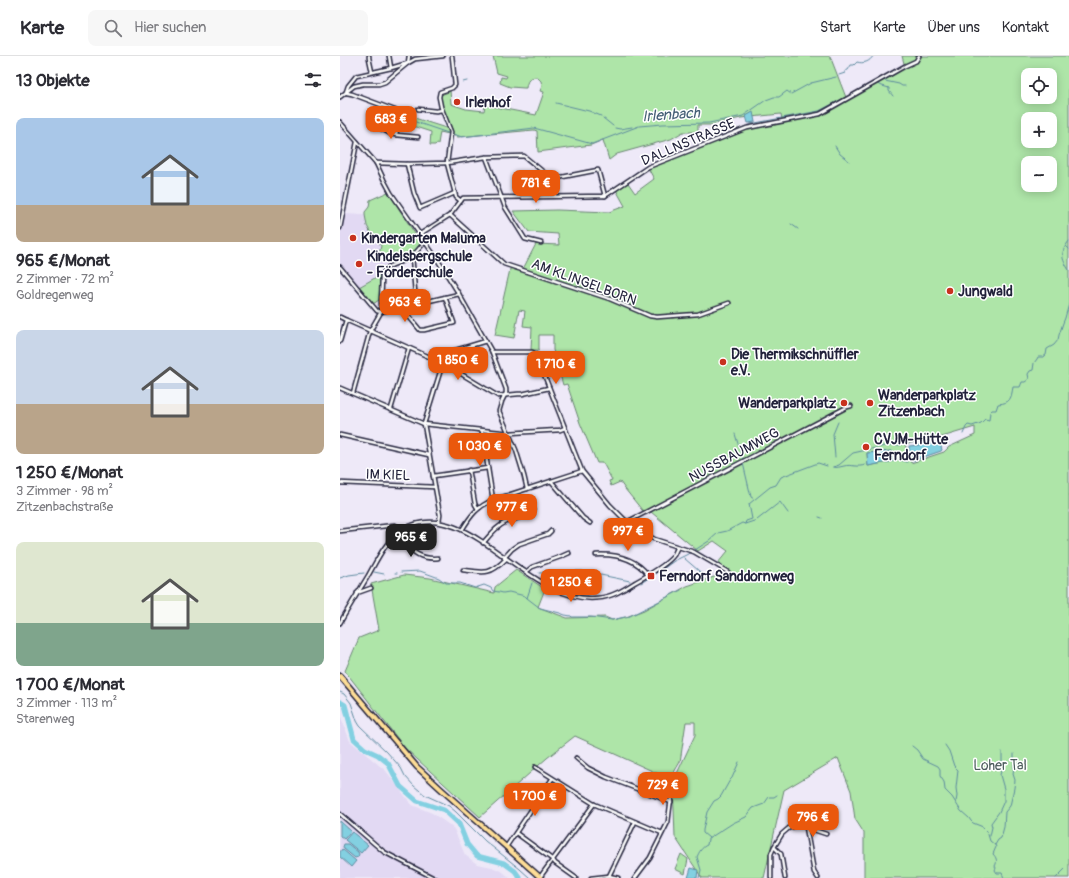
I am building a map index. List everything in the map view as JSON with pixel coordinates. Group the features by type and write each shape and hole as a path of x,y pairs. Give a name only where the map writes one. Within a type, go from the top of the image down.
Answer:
{"main road":[{"path":"340,676 417,767 540,878"}],"street":[{"path":"369,56 372,72"},
{"path":"389,56 391,68"},
{"path":"408,63 409,56"},
{"path":"340,97 354,86 362,84 379,84 385,82 415,59 443,56"},
{"path":"452,56 455,85 452,88 440,92 439,97 442,110 450,129 447,163 456,197 461,201"},
{"name":"DALLNSTRASSE","path":"605,196 648,167 747,128 820,114 916,61 919,56"},
{"path":"346,93 348,86 356,76 408,63"},
{"path":"346,93 359,96 398,111 399,120 396,135"},
{"path":"418,109 436,112 442,110"},
{"path":"340,122 376,163 392,193 459,294 492,352 506,389 506,393 499,411 518,457 527,489"},
{"path":"380,128 391,134 418,137"},
{"path":"340,228 341,214 358,142"},
{"path":"376,163 447,163 486,157 524,156 552,179 555,196"},
{"path":"486,157 505,207 525,239 541,242"},
{"path":"407,164 414,193 420,208 455,193"},
{"path":"420,234 450,215 463,198 605,196 598,170 552,179"},
{"name":"AM KLINGELBORN","path":"450,215 504,264 610,299 650,316 657,317 698,314 729,303"},
{"path":"353,394 370,331 381,312 382,275 386,268 402,262 412,256 425,242"},
{"path":"412,256 416,304"},
{"path":"340,267 377,311 381,312 459,294"},
{"path":"401,307 420,330 424,330 454,323 446,297"},
{"path":"340,316 443,363 498,396 522,394 549,388"},
{"path":"340,341 346,320"},
{"path":"439,522 440,515 424,424 446,353 486,341"},
{"path":"391,409 409,348"},
{"path":"492,352 532,352 536,354 582,471 610,505 627,522 654,539 694,552 728,572"},
{"path":"340,388 424,424 509,433 560,430 565,428"},
{"name":"NUSSBAUMWEG","path":"627,522 847,406 851,406"},
{"path":"482,431 493,500"},
{"path":"340,435 429,455"},
{"path":"433,476 488,468"},
{"path":"469,470 475,504 478,509"},
{"path":"462,530 470,517 484,504 582,471"},
{"path":"551,481 583,518 590,523"},
{"name":"IM KIEL","path":"340,483 435,487"},
{"path":"483,543 500,525 531,514 534,510"},
{"path":"340,622 386,546 395,535 418,523 439,522 454,526 483,543 548,587 575,597 587,599 600,598 614,594 648,575 672,556 678,547"},
{"path":"340,531 395,525 402,530 408,544 418,555 429,559 438,558"},
{"path":"464,570 480,573 491,571 498,567 512,549 519,544 548,534 551,531"},
{"path":"526,572 532,567 569,553"},
{"path":"596,555 607,555 629,560 638,564 648,575"},
{"path":"357,593 372,588"},
{"path":"576,758 588,768 606,777 671,802"},
{"path":"535,768 594,804 662,833"},
{"path":"506,847 552,778"},
{"path":"635,878 650,858 668,822 673,782"},
{"path":"540,878 594,804"},
{"path":"340,814 384,852 434,878"},
{"path":"608,876 635,822"},
{"path":"771,878 771,854 782,834 789,828 799,825 826,834"},
{"path":"806,827 814,872 818,878"},
{"path":"516,833 576,878"},
{"path":"774,847 780,854 785,878"},
{"path":"591,878 608,876 618,878"}],"shaded area":[{"path":"344,214 365,215 367,226 381,246 402,261 385,267 380,275 359,287 340,263 340,234"},
{"path":"340,715 350,741 386,771 412,805 432,813 454,829 465,855 477,864 492,867 503,872 510,878 340,878"}],"green space":[{"name":"Loher Tal","path":"493,56 830,56 847,100 905,67 902,56 1069,56 1069,878 864,878 864,833 855,819 851,791 838,758 784,790 764,878 702,878 675,837 673,782 695,735 695,722 686,722 680,762 670,779 575,736 547,758 480,817 405,748 345,671 359,638 379,630 371,584 404,575 430,578 494,593 495,587 516,570 545,589 538,607 567,618 605,617 612,620 626,617 644,610 687,586 729,572 717,564 728,551 714,541 698,551 651,512 646,515 620,482 611,486 609,481 612,480 603,463 597,463 580,423 567,384 563,385 553,350 553,335 539,335 539,350 531,350 532,327 523,326 525,311 519,310 514,338 495,335 511,265 523,269 536,244 559,245 558,234 529,232 513,211 557,210 609,212 625,206 615,188 626,180 635,193 654,179 647,166 746,126 745,130 782,120 781,114 741,118 710,125 698,125 698,132 683,132 671,139 617,154 609,160 603,140 591,145 538,152 537,131 534,130 458,137 451,135 452,129 443,109 440,97 450,90 451,104 466,109 484,111 485,105 536,115 544,92 540,91 542,86 541,81 537,77 534,77 529,80 526,88 510,87 500,83 501,77 506,78 507,76 497,73","holes":["975,427 975,435 949,447 944,452 911,463 905,444 942,437","892,451 894,461 868,466 867,453"]},
{"path":"402,114 449,129 449,134 440,132 438,144 430,145 431,132 400,122"},
{"path":"388,192 421,243 411,256 402,261 387,262 379,254 381,246 367,226 365,212 369,207 370,200"},
{"path":"380,275 379,300 373,304 359,287"},
{"path":"681,854 688,859 685,874 675,869"}],"water":[{"path":"753,112 755,122 748,123 746,116"},
{"path":"940,443 941,451 912,461 909,446"},
{"path":"892,451 894,461 868,466 867,453"},
{"path":"340,821 351,831 344,839 340,836"},
{"path":"352,832 368,845 361,853 345,840"},
{"path":"344,844 348,844 358,852 358,857 355,858 344,849"},
{"path":"342,849 356,861 351,867 340,857 340,852"},
{"path":"691,868 698,870 697,878 688,878"}],"waterway":[{"name":"Irlenbach","path":"839,75 845,73 851,65 854,65 857,62 866,62 873,56"},
{"name":"Irlenbach","path":"453,134 462,137 534,128 592,144 639,126 709,123 743,116 766,100 779,97 787,91 791,94 811,83 836,77"},
{"path":"846,101 884,80 905,86"},
{"path":"463,82 467,81"},
{"path":"878,84 889,88 889,91 893,96"},
{"path":"750,124 819,111 844,98"},
{"path":"438,101 440,108"},
{"path":"556,103 589,111 601,116"},
{"path":"442,114 444,119"},
{"name":"Irlenbach","path":"404,118 448,133"},
{"path":"603,118 613,126"},
{"name":"Irlenbach","path":"615,128 620,129 632,127"},
{"path":"835,146 840,154 849,161"},
{"path":"791,224 798,229"},
{"path":"1069,241 1063,252 1063,259 1069,270"},
{"path":"1066,246 1069,249"},
{"path":"963,434 968,425 972,426 981,423 985,419 989,420 990,412 992,410 996,410 998,404 1006,402 1010,399 1013,387 1020,387 1022,382 1029,379 1028,374 1033,370 1034,363 1038,357 1043,357 1046,355 1047,349 1054,345 1058,340 1069,304"},
{"path":"835,457 833,434 838,422"},
{"path":"735,434 743,460 774,444"},
{"path":"833,467 839,465 853,453 889,445 901,445"},
{"path":"893,455 900,454"},
{"path":"894,458 907,462"},
{"path":"719,472 740,461"},
{"path":"743,463 751,497 754,499"},
{"path":"695,550 718,533 727,531 742,523 745,524 746,521 752,519 749,504 770,487 776,485 781,477 818,463 827,466"},
{"path":"833,467 865,465"},
{"path":"745,524 757,520 780,502 788,513"},
{"path":"641,583 674,561 690,553"},
{"path":"684,558 706,577"},
{"path":"401,572 420,571 439,578 446,583 460,583 475,588 484,585 491,588 493,591 503,593 509,592 525,596 527,598 532,583"},
{"path":"539,573 581,571 630,581"},
{"path":"374,572 384,574"},
{"path":"340,578 364,573"},
{"path":"626,618 681,590"},
{"path":"527,598 540,608 572,617 591,617 612,620 625,617"},
{"path":"340,692 344,694 351,703 360,726 387,752 414,786 425,795 449,806 485,841 530,878"},
{"path":"340,702 345,705 354,739 365,749 378,755 388,763 400,786 417,801 444,810 459,824 467,844 477,856 504,863 515,871 520,878"},
{"path":"945,745 949,751 954,766 958,770 956,802"},
{"path":"912,746 917,750 923,759 938,766 940,769 940,776 944,782 945,790 952,797 961,811 973,823 983,827 987,831 990,841 996,847 993,854 996,858 995,870 997,873 1002,873 1004,878"},
{"path":"990,836 992,827 991,823 999,812 1004,801 1004,789 1000,775 1002,767 1002,752"},
{"path":"995,845 1001,838 1004,827 1005,812 1010,806 1014,788 1014,754"},
{"path":"709,838 703,833 707,812 714,801 721,796 732,778 739,762"},
{"path":"699,878 701,870 697,857 701,850 707,845 708,839 733,823 746,817 753,808 764,804 769,797 774,797 777,795"},
{"path":"1056,878 1065,869"}],"place":[{"name":"Irlenhof","path":"457,102"},
{"name":"Kindergarten Maluma","path":"353,238"},
{"name":"Kindelsbergschule - Förderschule","path":"359,264"},
{"name":"Jungwald","path":"950,291"},
{"name":"Die Thermikschnüffler e.V.","path":"723,362"},
{"name":"Wanderparkplatz","path":"844,403"},
{"name":"Wanderparkplatz Zitzenbach","path":"870,403"},
{"name":"CVJM-Hütte Ferndorf","path":"866,447"},
{"name":"Ferndorf Sanddornweg","path":"651,576"}]}
